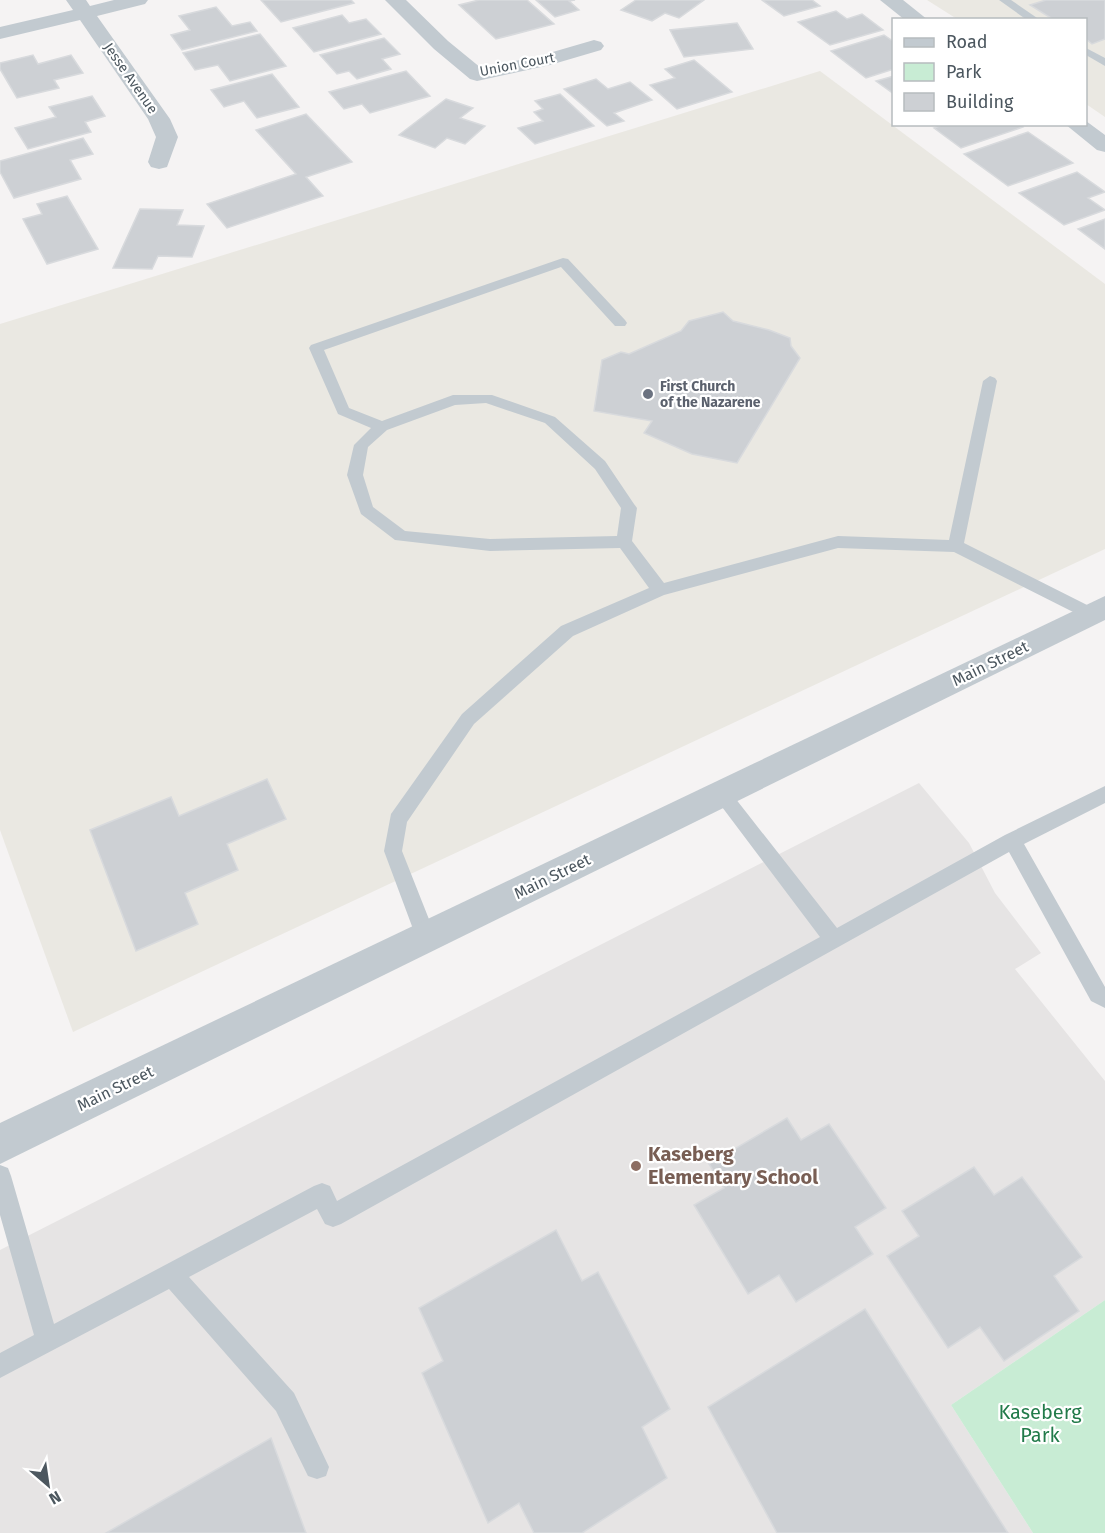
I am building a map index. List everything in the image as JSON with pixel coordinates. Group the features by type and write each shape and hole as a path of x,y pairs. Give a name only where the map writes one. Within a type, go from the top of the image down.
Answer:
{"street":[{"path":"0,33 80,6 138,0"},
{"name":"Union Court","path":"395,0 441,45 477,75 543,61 594,46"},
{"path":"890,0 916,18"},
{"name":"Jesse Avenue","path":"80,6 159,119 167,137 159,162"},
{"path":"1078,126 1105,145"},
{"name":"Main Street","path":"0,1144 1098,610"}],"lane":[{"path":"1004,0 1032,18"},
{"path":"1087,52 1105,63"},
{"path":"382,427 343,411 316,348 563,262 620,323"},
{"path":"956,546 990,381"},
{"path":"624,542 490,545 401,536 366,510 355,475 361,445 382,427 453,400 487,398 550,420 600,465 629,508 624,542 660,590"},
{"path":"426,937 393,851 399,820 468,719 567,631 660,590 838,542 956,546 1098,610"},
{"path":"722,794 834,940"},
{"path":"0,1366 322,1194 333,1216 1012,841 1105,794"},
{"path":"1012,841 1098,994 1105,999"},
{"path":"0,1176 47,1341"},
{"path":"171,1274 285,1402 317,1467"}],"shaded area":[{"path":"927,0 1105,0 1105,117 1087,105 1087,18 955,18"},
{"path":"820,71 1105,284 1105,549 73,1032 0,830 0,324"},
{"name":"Kaseberg Elementary School","path":"919,783 969,843 995,893 1041,953 1015,969 1105,1081 1105,1300 951,1405 1033,1533 0,1533 0,1250"}],"green space":[{"name":"Kaseberg Park","path":"1105,1300 1105,1533 1033,1533 951,1405"}],"building":[{"path":"261,0 351,0 354,3 281,22"},
{"path":"479,0 527,0 554,24 496,39 459,5"},
{"path":"536,0 575,0 569,1 579,10 555,17"},
{"path":"636,0 704,0 679,18 665,13 652,21 621,10"},
{"path":"762,0 812,0 820,6 784,16"},
{"path":"1046,0 1105,0 1105,39 1092,44 1087,40 1087,18 1051,18 1030,5"},
{"path":"216,7 232,26 250,22 257,31 182,50 171,35 190,30 179,16"},
{"path":"836,11 847,19 862,14 883,30 830,45 798,22"},
{"path":"342,15 349,23 366,19 381,34 314,52 293,28"},
{"path":"737,23 753,49 684,57 670,30"},
{"path":"260,34 286,66 230,81 218,65 195,70 183,53"},
{"path":"884,35 892,41 892,70 866,78 831,51"},
{"path":"384,38 400,54 382,59 391,69 357,79 349,71 337,74 320,55"},
{"path":"33,55 38,64 71,55 83,73 54,80 59,88 17,98 0,69 0,63"},
{"path":"694,60 732,92 677,109 650,85 675,78 665,69"},
{"path":"406,71 430,96 370,113 362,104 344,109 329,92"},
{"path":"272,74 299,107 257,118 244,101 224,107 211,90"},
{"path":"892,77 892,93 876,81"},
{"path":"596,79 608,89 630,82 652,100 614,113 624,121 607,126 564,89"},
{"path":"560,94 594,126 535,144 518,128 543,121 534,112 543,109 535,101"},
{"path":"92,96 105,116 85,122 91,132 28,149 15,128 56,117 49,107"},
{"path":"446,99 473,108 460,118 485,126 465,144 447,138 435,148 399,135"},
{"path":"306,114 352,162 306,177 323,196 227,228 207,204 296,174 256,130"},
{"path":"940,126 1023,127 961,148 934,128"},
{"path":"1028,132 1073,163 1008,186 964,154"},
{"path":"83,138 93,154 70,160 81,179 14,198 0,172 0,161"},
{"path":"1077,172 1105,192 1088,198 1105,210 1064,225 1019,193"},
{"path":"67,196 98,249 47,264 23,219 42,214 37,204"},
{"path":"140,209 183,210 177,225 204,226 192,257 158,256 152,269 113,268"},
{"path":"1105,219 1105,249 1078,229"},
{"path":"723,312 733,321 790,338 791,346 800,358 737,463 692,454 644,433 652,421 594,411 602,360 621,352 629,354 681,331 689,321"},
{"path":"267,779 286,819 227,844 238,870 185,893 198,924 136,951 90,830 171,797 179,816"},
{"path":"787,1118 801,1140 829,1124 886,1208 855,1227 873,1254 796,1302 779,1275 748,1294 694,1205 724,1188 709,1164"},
{"path":"974,1167 994,1195 1022,1177 1082,1257 1054,1276 1079,1311 1004,1361 980,1327 948,1348 887,1256 919,1236 902,1211"},
{"path":"556,1230 582,1281 598,1272 670,1409 642,1427 667,1478 582,1533 534,1533 519,1503 488,1523 422,1373 443,1361 419,1308"},
{"path":"865,1309 1008,1533 777,1533 708,1407"},
{"path":"271,1438 306,1533 106,1533"}],"place":[{"name":"First Church of the Nazarene","path":"648,394"},
{"name":"Kaseberg Elementary School","path":"636,1166"}]}
